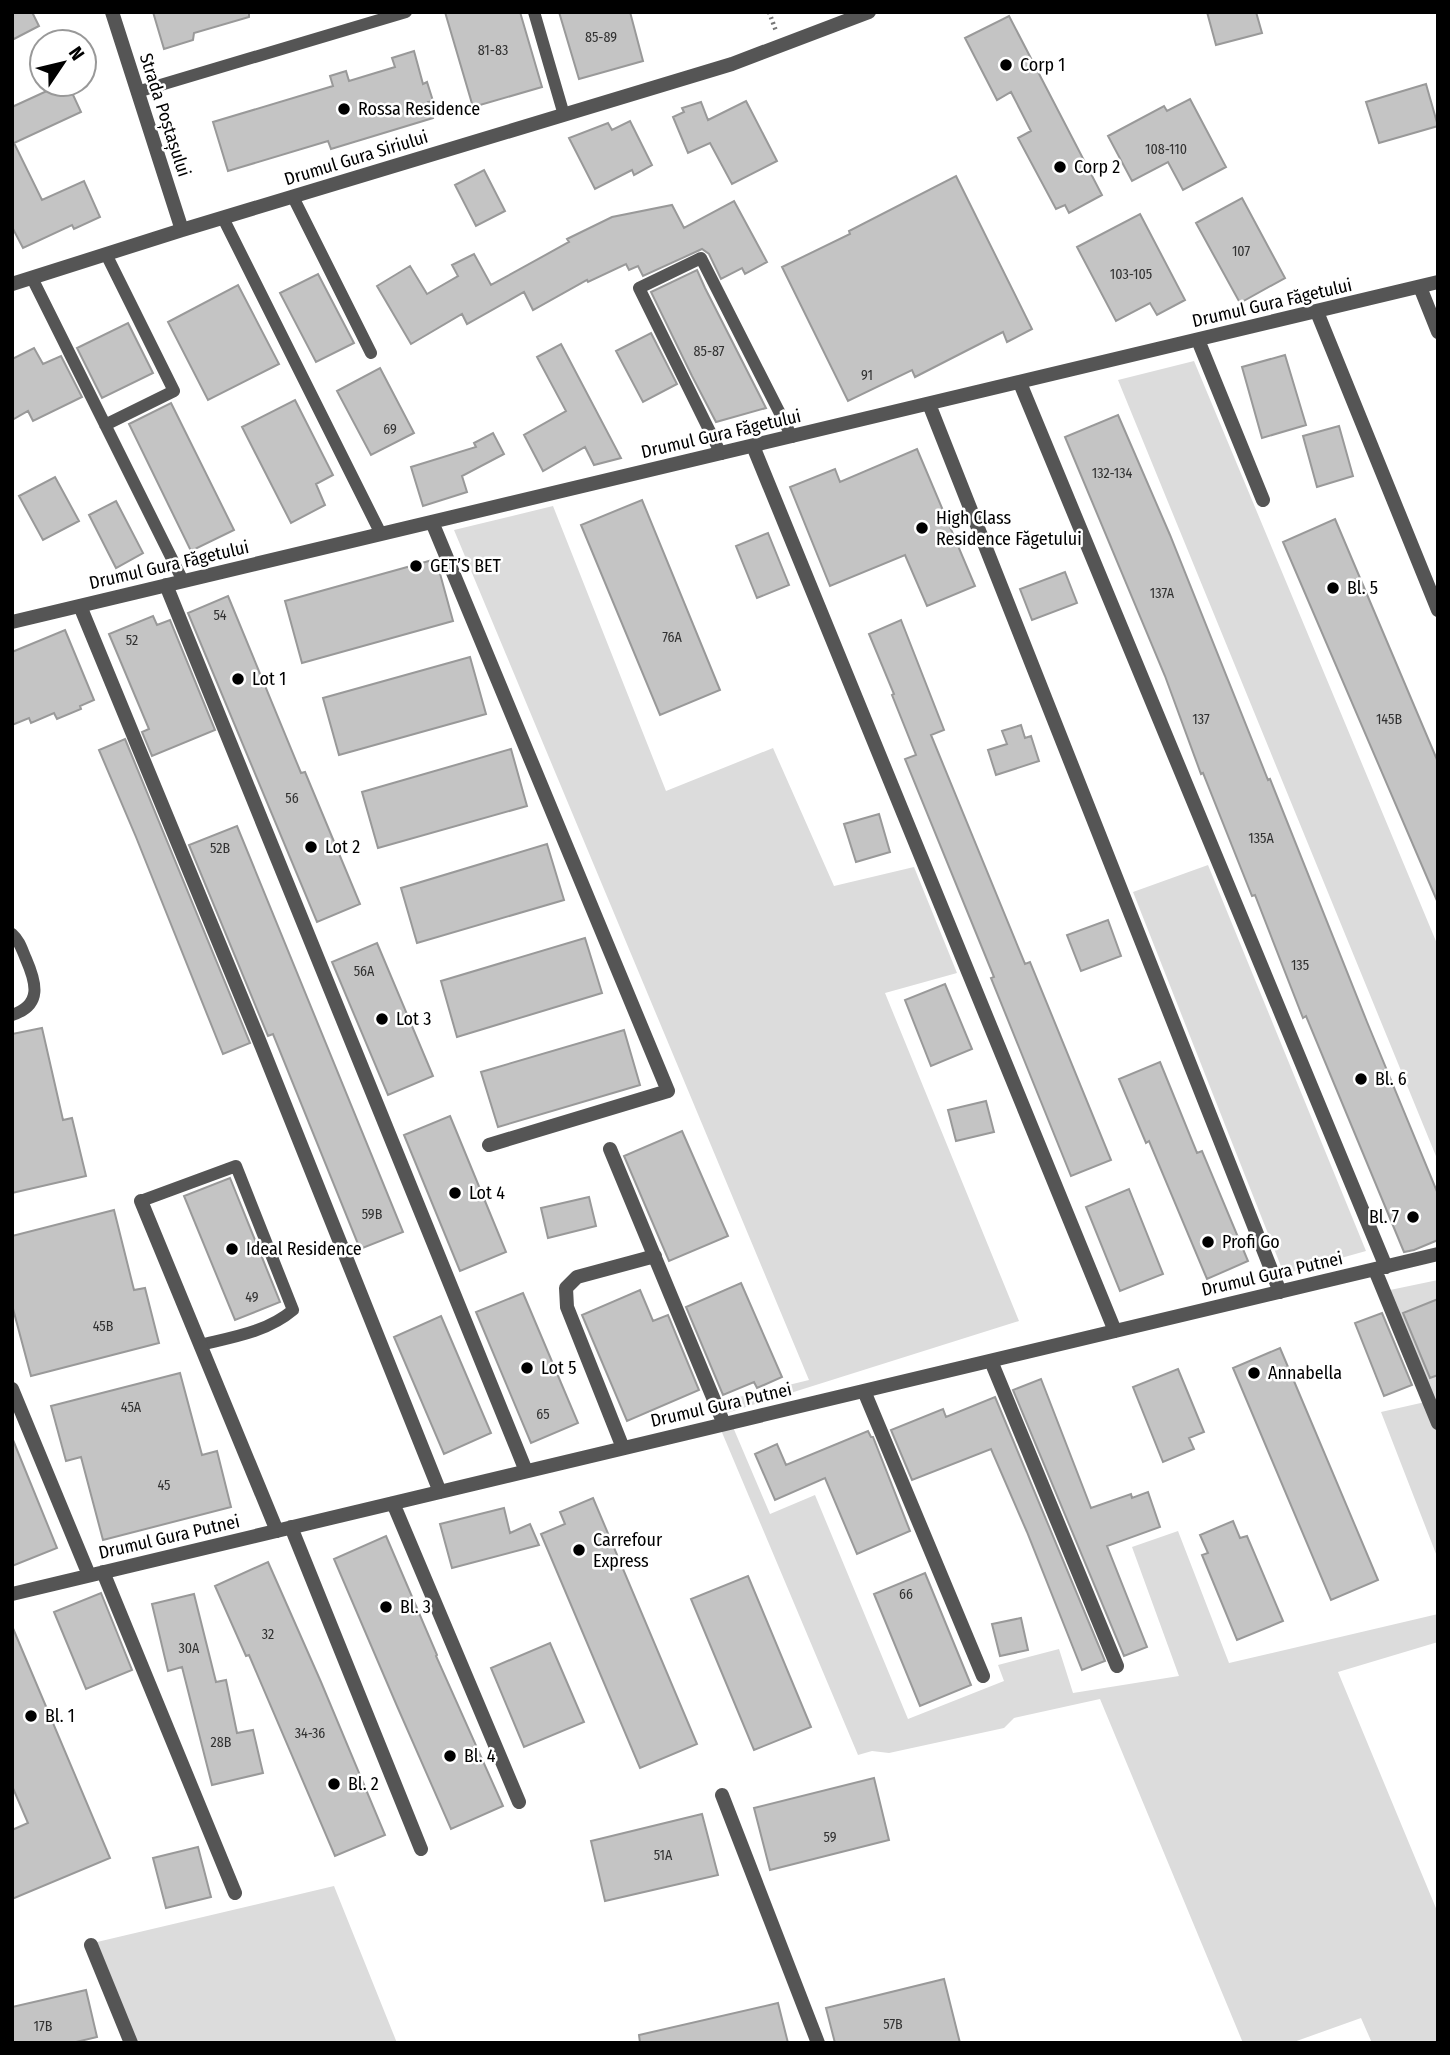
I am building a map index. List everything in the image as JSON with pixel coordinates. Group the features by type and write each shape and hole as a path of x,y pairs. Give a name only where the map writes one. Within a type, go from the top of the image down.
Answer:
{"street":[{"name":"Strada Poștașului","path":"112,12 182,230"},
{"name":"Drumul Gura Siriului","path":"12,284 732,64 869,12"},
{"name":"Drumul Gura Făgetului","path":"12,622 1438,282"},
{"path":"1420,287 1438,331"},
{"path":"1317,312 1431,576 1438,611"},
{"path":"1198,340 1263,500"},
{"path":"1020,383 1381,1268 1438,1423"},
{"path":"929,404 1280,1292"},
{"path":"753,446 1115,1331"},
{"path":"432,522 667,1091 489,1144"},
{"path":"166,585 526,1471"},
{"path":"80,606 260,1040 440,1492"},
{"path":"610,1149 724,1424"},
{"path":"141,1201 421,1849"},
{"name":"Drumul Gura Putnei","path":"12,1594 1438,1254"},
{"path":"623,1448 567,1307 566,1287 577,1277 655,1256"},
{"path":"991,1361 1117,1666"},
{"path":"12,1389 235,1893"},
{"path":"864,1391 983,1676"},
{"path":"393,1503 519,1802"},
{"path":"722,1795 818,2043"},
{"path":"91,1945 131,2043"}],"lane":[{"path":"137,92 406,12"},
{"path":"534,12 564,115"},
{"path":"293,197 371,352"},
{"path":"223,218 381,534"},
{"path":"105,425 174,391 106,254"},
{"path":"720,454 639,288 701,258 792,437"},
{"path":"32,278 183,581"},
{"path":"12,934 18,939 34,977 35,995 29,1006 12,1015"},
{"path":"141,1201 236,1166 293,1310 285,1318 261,1330 201,1345"}],"shaded area":[{"path":"1194,361 1438,946 1438,1161 1118,380"},
{"path":"553,506 666,791 773,748 834,886 914,867 957,973 885,993 1019,1321 727,1413 770,1514 815,1495 908,1719 1004,1681 998,1665 1059,1649 1073,1693 1179,1676 1132,1547 1178,1531 1229,1663 1438,1614 1438,1642 1338,1672 1438,1913 1438,2043 1372,2043 1361,2018 1291,2043 1243,2043 1100,1699 1014,1718 1004,1728 889,1753 872,1751 858,1755 710,1404 809,1380 454,530"},
{"path":"1208,865 1366,1251 1284,1274 1133,892"},
{"path":"1438,1280 1438,1559 1381,1412 1434,1400 1390,1290"},
{"path":"334,1886 397,2043 137,2043 97,1942"}],"building":[{"path":"12,12 32,12 39,26 28,28 28,32 12,40"},
{"path":"153,12 249,12 249,17 194,33 193,40 164,49"},
{"path":"445,12 520,12 542,87 473,107"},
{"path":"559,12 630,12 643,61 579,79"},
{"path":"1207,12 1256,12 1262,33 1216,45"},
{"path":"1009,16 1102,195 1069,213 1065,205 1056,209 1018,138 1031,131 1011,92 997,100 965,38"},
{"name":"Rossa Residence","path":"414,51 423,84 427,82 433,101 428,102 433,118 331,149 328,141 228,171 213,122 333,86 330,76 346,71 349,81 395,67 392,58"},
{"path":"1426,84 1438,126 1379,143 1366,102"},
{"path":"32,98 74,98 81,112 14,143 42,200 84,181 100,217 74,229 72,225 23,248 12,227 12,107"},
{"path":"1190,99 1226,167 1183,190 1168,162 1132,181 1108,136 1164,106 1167,111"},
{"path":"746,101 777,161 732,184 710,143 688,153 673,117 684,112 682,108 701,102 708,120"},
{"path":"630,121 652,165 634,175 632,170 595,189 569,138 608,123 612,130"},
{"path":"484,170 505,211 476,226 455,185"},
{"path":"956,176 1032,329 1007,342 1003,332 915,377 912,370 848,401 782,267 850,234 849,231"},
{"path":"1242,198 1285,278 1240,303 1196,223"},
{"path":"734,201 767,262 745,274 742,268 721,279 709,254 702,249 643,276 638,266 629,270 626,264 588,282 587,280 533,310 524,292 467,324 462,314 411,344 377,286 410,266 427,294 458,276 452,265 474,254 491,285 569,242 567,239 612,217 672,205 684,228"},
{"path":"1140,214 1185,300 1157,315 1150,303 1116,321 1077,247"},
{"path":"697,270 766,408 716,422 692,376 651,292"},
{"path":"318,274 354,343 316,362 280,293"},
{"path":"238,285 279,364 208,400 168,322"},
{"path":"128,323 153,373 102,398 77,348"},
{"path":"651,333 677,384 643,402 616,351"},
{"path":"561,344 621,458 594,465 585,447 543,471 524,435 566,411 537,357"},
{"path":"34,348 43,364 61,356 82,397 33,421 28,411 12,420 12,359"},
{"path":"1285,355 1306,425 1262,438 1242,367"},
{"path":"380,368 414,433 371,455 337,391"},
{"path":"295,400 333,475 316,484 325,505 291,523 242,427"},
{"path":"171,403 234,530 191,551 129,424"},
{"path":"1118,415 1170,535 1438,1194 1438,1240 1414,1250 1404,1252 1306,1016 1303,1018 1255,895 1252,896 1203,773 1201,774 1165,676 1065,437"},
{"path":"1339,426 1353,476 1317,487 1303,436"},
{"path":"493,433 504,454 462,476 467,492 423,506 411,467 476,447 474,443"},
{"path":"917,449 975,586 927,606 905,555 830,586 790,487 835,469 840,482"},
{"path":"55,477 79,521 43,540 19,496"},
{"path":"642,500 720,690 660,715 581,525"},
{"path":"116,501 143,553 116,568 89,515"},
{"path":"1335,519 1438,762 1438,903 1283,542"},
{"path":"768,533 789,585 757,598 736,546"},
{"path":"436,559 453,621 302,663 285,601"},
{"path":"1065,572 1077,603 1032,620 1020,589"},
{"path":"228,596 301,773 305,772 360,904 317,922 188,613"},
{"path":"153,616 157,625 170,620 215,730 152,756 142,732 149,729 109,634"},
{"path":"901,620 944,730 931,735 1025,964 1030,962 1111,1160 1071,1176 905,759 916,755 869,634"},
{"path":"65,630 94,700 57,719 54,713 31,723 29,718 12,725 12,652"},
{"path":"470,657 486,714 339,755 323,698"},
{"path":"1021,725 1025,738 1031,736 1039,761 996,775 988,750 1007,744 1002,731"},
{"path":"125,739 250,1043 223,1054 99,750"},
{"path":"511,749 527,806 378,848 362,792"},
{"path":"879,814 890,852 856,862 844,824"},
{"path":"237,826 403,1232 360,1249 273,1034 268,1036 189,845"},
{"path":"547,844 564,900 417,943 401,888"},
{"path":"1108,920 1121,956 1081,971 1067,935"},
{"path":"585,938 602,993 457,1037 441,981"},
{"name":"Lot 3","path":"377,943 433,1076 388,1095 332,962"},
{"path":"945,984 972,1049 931,1066 905,1000"},
{"path":"42,1028 63,1120 72,1118 86,1176 12,1193 12,1034"},
{"path":"624,1030 640,1085 498,1127 481,1072"},
{"path":"1160,1062 1197,1153 1202,1151 1248,1261 1207,1279 1149,1141 1146,1143 1119,1079"},
{"path":"986,1101 994,1132 956,1141 948,1110"},
{"name":"Lot 4","path":"450,1116 506,1252 460,1271 404,1135"},
{"path":"682,1131 728,1236 669,1261 624,1156"},
{"name":"Ideal Residence","path":"230,1178 280,1302 235,1320 184,1196"},
{"path":"1129,1189 1163,1274 1120,1291 1086,1207"},
{"path":"589,1197 596,1226 548,1238 541,1208"},
{"path":"114,1210 134,1290 145,1288 159,1343 31,1376 12,1305 12,1236"},
{"path":"741,1283 782,1377 757,1388 754,1382 723,1395 686,1307"},
{"path":"640,1290 653,1321 668,1315 699,1390 627,1421 582,1315"},
{"name":"Lot 5","path":"523,1293 578,1423 531,1443 476,1312"},
{"path":"1438,1299 1438,1375 1430,1378 1403,1313"},
{"path":"1382,1313 1412,1385 1384,1396 1355,1323"},
{"path":"441,1316 491,1433 444,1454 394,1337"},
{"path":"1280,1348 1378,1580 1331,1600 1233,1368"},
{"path":"1178,1369 1204,1432 1189,1438 1194,1449 1163,1462 1133,1387"},
{"path":"180,1373 202,1455 217,1451 231,1507 103,1540 81,1457 66,1461 51,1406"},
{"path":"1041,1379 1091,1508 1131,1494 1132,1498 1148,1492 1160,1527 1107,1546 1147,1647 1124,1656 1013,1390"},
{"path":"995,1397 1105,1661 1082,1670 991,1449 912,1480 891,1430 943,1409 946,1417"},
{"path":"868,1431 873,1437 910,1531 857,1554 825,1478 775,1500 755,1454 777,1444 786,1465"},
{"path":"12,1441 57,1548 12,1566"},
{"path":"593,1498 697,1744 640,1768 541,1534 565,1524 560,1512"},
{"path":"504,1508 510,1533 530,1524 539,1545 452,1568 440,1524"},
{"path":"1233,1521 1240,1538 1247,1536 1283,1621 1237,1640 1202,1555 1208,1553 1200,1535"},
{"path":"386,1536 503,1806 451,1829 334,1559"},
{"path":"268,1562 385,1835 335,1856 249,1655 246,1656 215,1586"},
{"path":"925,1573 971,1685 920,1706 874,1594"},
{"path":"748,1576 811,1727 754,1750 691,1599"},
{"path":"101,1593 132,1670 86,1689 54,1612"},
{"path":"194,1594 216,1682 226,1680 237,1733 253,1730 263,1773 212,1785 182,1667 168,1671 152,1604"},
{"path":"1021,1618 1028,1650 1000,1656 992,1624"},
{"name":"Bl. 1","path":"12,1626 110,1858 12,1899 12,1830 28,1823 12,1786"},
{"path":"550,1643 584,1722 524,1747 491,1668"},
{"path":"874,1778 889,1840 770,1870 754,1808"},
{"path":"702,1814 718,1875 605,1901 591,1841"},
{"path":"198,1847 211,1897 166,1908 153,1858"},
{"path":"944,1979 960,2043 835,2043 826,2008"},
{"path":"86,1990 97,2037 72,2043 12,2043 12,2007"},
{"path":"778,2003 788,2043 640,2043 639,2035"}],"place":[{"name":"Corp 1","path":"1006,65"},
{"name":"Rossa Residence","path":"344,109"},
{"name":"Corp 2","path":"1060,167"},
{"name":"High Class Residence Făgetului","path":"922,528"},
{"name":"GET’S BET","path":"416,566"},
{"name":"Bl. 5","path":"1333,588"},
{"name":"Lot 1","path":"238,679"},
{"name":"Lot 2","path":"311,847"},
{"name":"Lot 3","path":"382,1019"},
{"name":"Bl. 6","path":"1361,1079"},
{"name":"Lot 4","path":"455,1193"},
{"name":"Bl. 7","path":"1413,1217"},
{"name":"Profi Go","path":"1208,1242"},
{"name":"Ideal Residence","path":"232,1249"},
{"name":"Lot 5","path":"527,1368"},
{"name":"Annabella","path":"1254,1373"},
{"name":"Carrefour Express","path":"579,1550"},
{"name":"Bl. 3","path":"386,1607"},
{"name":"Bl. 1","path":"31,1716"},
{"name":"Bl. 4","path":"450,1756"},
{"name":"Bl. 2","path":"334,1784"}]}
